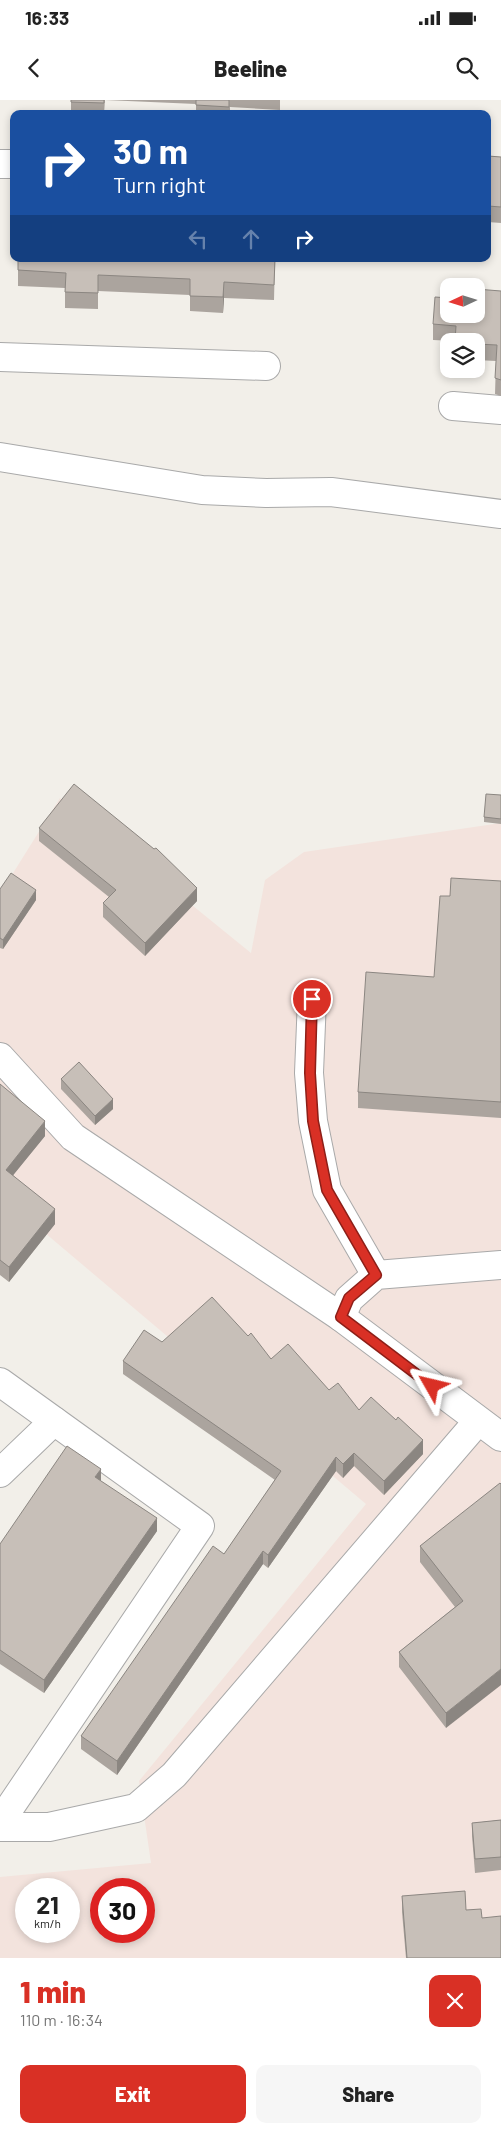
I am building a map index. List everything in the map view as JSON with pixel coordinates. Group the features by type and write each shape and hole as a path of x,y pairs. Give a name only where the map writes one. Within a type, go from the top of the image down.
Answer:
{"street":[{"path":"0,357 266,366"},
{"path":"453,406 501,410"},
{"path":"0,457 202,490 266,493 331,492 501,514"},
{"path":"312,999 310,1073 313,1121 327,1190 376,1275"},
{"path":"0,1057 73,1137 341,1317 501,1437"},
{"path":"341,1317 349,1298 376,1275 501,1265"},
{"path":"0,1382 200,1526 0,1822"},
{"path":"0,1473 54,1421"},
{"path":"0,1828 49,1827 136,1808 174,1775 478,1421"}],"shaded area":[{"path":"60,798 251,953 265,880 304,852 501,823 501,1958 0,1958 0,1877 151,1863 139,1781 366,1504 0,1195 0,894"}],"building":[{"path":"71,100 104,100 104,103 71,102"},
{"path":"196,100 229,100 229,107 196,105"},
{"path":"491,156 501,157 501,207 491,206"},
{"path":"18,262 275,262 274,285 224,282 223,297 190,296 190,279 98,275 98,293 65,292 66,273 18,270"},
{"path":"485,290 501,291 501,380 495,378 497,345 485,344 485,333 456,333 456,326 433,324 435,297 440,297 440,323 485,323"},
{"path":"74,784 154,849 156,848 197,888 145,943 103,903 116,890 39,828"},
{"path":"486,794 501,795 501,819 484,817"},
{"path":"11,873 36,890 3,940 0,938 0,889"},
{"path":"451,878 501,881 501,1102 358,1092 366,972 434,977 440,896 450,896"},
{"path":"79,1062 113,1099 95,1116 61,1079"},
{"path":"0,1084 45,1121 6,1170 55,1209 9,1267 0,1260"},
{"path":"212,1297 248,1336 251,1333 271,1359 288,1344 329,1390 338,1383 359,1410 371,1397 396,1420 398,1417 423,1440 384,1481 354,1453 343,1464 336,1457 268,1555 263,1551 117,1761 81,1736 213,1546 224,1554 281,1471 123,1361 144,1330 162,1342"},
{"path":"67,1446 101,1469 95,1477 157,1518 44,1680 0,1650 0,1544"},
{"path":"500,1483 501,1669 446,1713 399,1652 463,1601 420,1546"},
{"path":"501,1820 501,1857 475,1859 472,1823"},
{"path":"465,1891 466,1910 481,1909 482,1918 501,1916 501,1958 407,1958 402,1896"}],"route":[{"path":"312,999 310,1073 313,1121 327,1190 376,1275 349,1298 341,1317 432,1386"}]}
